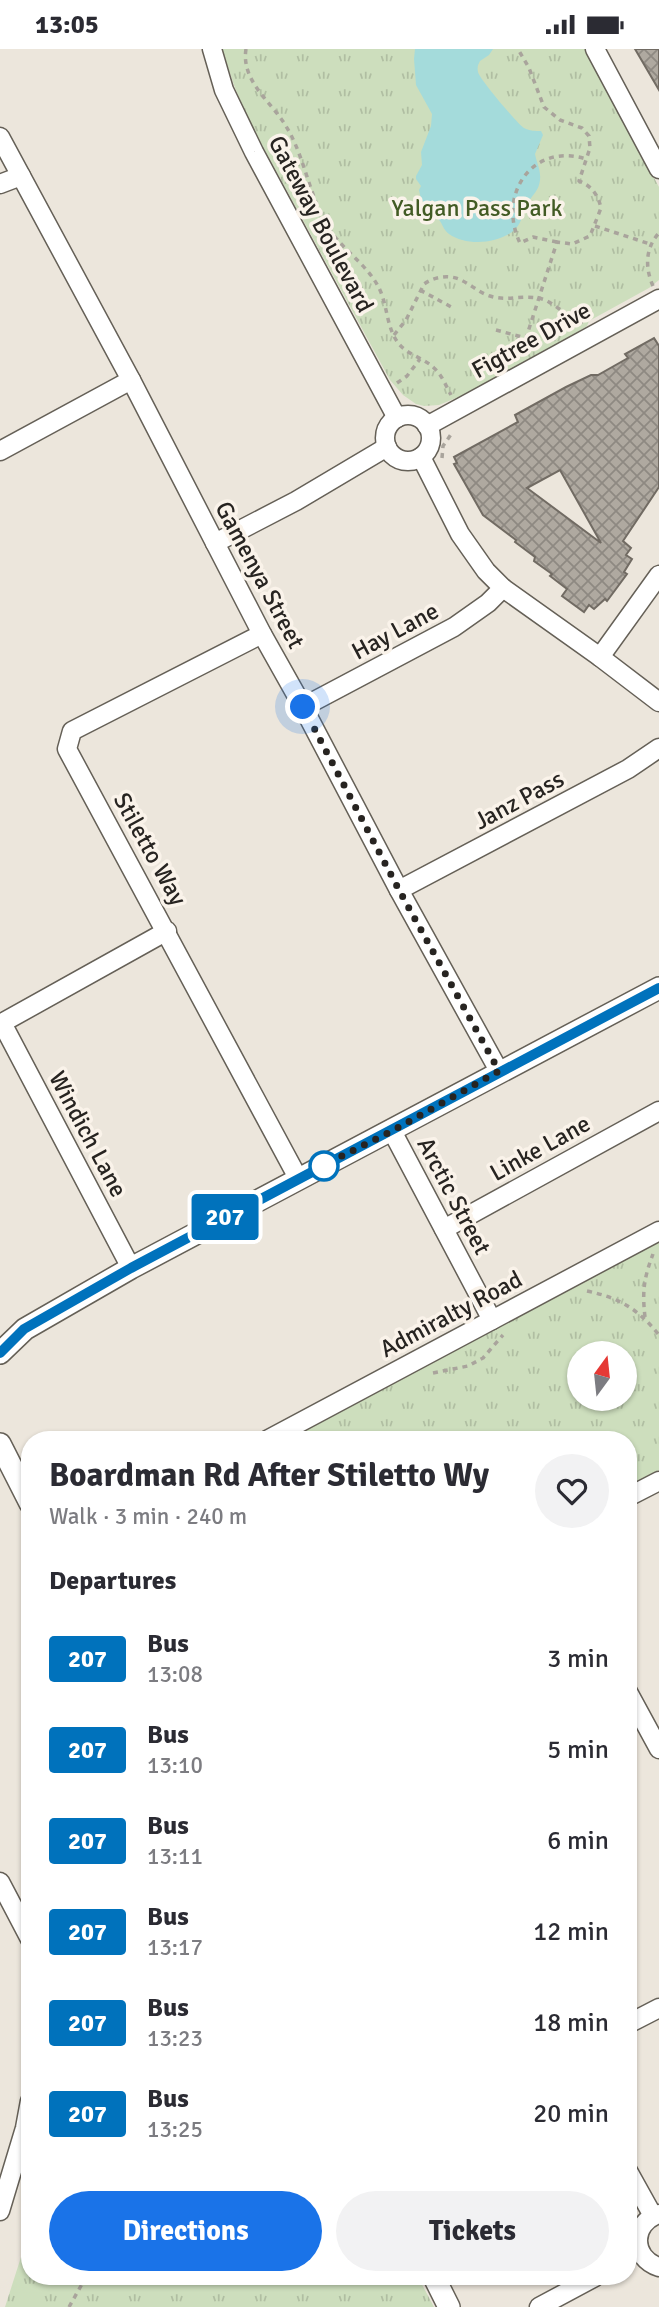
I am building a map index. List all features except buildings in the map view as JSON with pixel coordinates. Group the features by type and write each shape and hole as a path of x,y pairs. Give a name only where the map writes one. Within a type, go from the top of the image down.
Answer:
{"street":[{"name":"Gateway Boulevard","path":"212,49 224,90 254,152 397,418"},
{"path":"595,49 659,169"},
{"name":"Gamenya Street","path":"0,137 399,890 499,1071"},
{"path":"0,184 21,176"},
{"name":"Figtree Drive","path":"428,426 656,293"},
{"path":"0,451 131,380"},
{"path":"410,415 428,426 430,446 421,457 406,461 398,459 387,447 386,434 397,418 410,415"},
{"path":"215,543 296,501 387,447"},
{"path":"421,457 460,534 486,571 503,588 659,702"},
{"path":"600,657 659,575"},
{"name":"Hay Lane","path":"303,707 462,622 503,588"},
{"name":"Stiletto Way","path":"262,633 72,731 67,749 298,1178"},
{"name":"Janz Pass","path":"399,890 628,769 659,748"},
{"path":"1,1023 167,931"},
{"path":"0,1353 24,1329 131,1268 659,988"},
{"name":"Windich Lane","path":"1,1023 131,1268"},
{"name":"Linke Lane","path":"444,1229 659,1111"},
{"name":"Arctic Street","path":"392,1131 492,1320"},
{"name":"Admiralty Road","path":"284,1431 659,1231"},
{"path":"0,1334 24,1329"},
{"path":"0,1444 21,1485"},
{"path":"637,1492 659,1481"},
{"path":"637,1709 659,1749"},
{"path":"0,1882 21,1922"},
{"path":"637,2019 659,2008"},
{"path":"0,2211 21,2141"},
{"path":"637,2185 656,2215 642,2225 637,2246"},
{"path":"637,2257 659,2267"},
{"path":"438,2285 449,2307"},
{"path":"539,2307 580,2285"}],"path":[{"path":"246,49 245,60 253,83 294,139 312,193 327,226 338,242 372,276 400,345 433,366 452,397"},
{"path":"517,49 529,68 544,107 560,120 582,128 589,136 590,148 579,181 590,187 600,202 601,213 590,236 579,242 572,244 533,237 520,243 511,209 516,191 529,170 551,157 570,155 586,159"},
{"path":"595,226 650,244"},
{"path":"656,293 647,264 650,244 659,233"},
{"path":"496,330 526,338 557,241"},
{"path":"394,335 406,320 420,290 428,281 449,276 490,296 506,299 539,298 569,317 587,324"},
{"path":"420,290 455,309"},
{"path":"383,390 407,376 420,359"},
{"path":"443,468 443,446 456,428"},
{"path":"645,1317 643,1285 653,1254"},
{"path":"587,1291 608,1295 645,1317 659,1335"},
{"path":"69,2307 81,2285"}],"green space":[{"name":"Yalgan Pass Park","path":"222,49 585,49 659,187 659,280 589,321 587,326 568,338 468,393 439,405 416,404 403,395 390,380 249,121"},
{"path":"659,1241 659,1470 637,1481 637,1431 295,1431"},
{"path":"21,2257 21,2285 422,2285 434,2307 5,2307"}],"water":[{"path":"415,49 493,49 480,61 480,77 520,125 528,130 541,131 543,135 535,154 540,173 538,187 518,226 505,236 480,242 456,238 446,231 422,200 419,190 421,186 416,176 422,165 421,152 431,126 432,114 416,85"}],"bus line":[{"name":"207","path":"0,1353 24,1329 131,1268 659,988"}],"route":[{"path":"303,707 399,890 499,1071 392,1131 316,1169 324,1166"}]}
